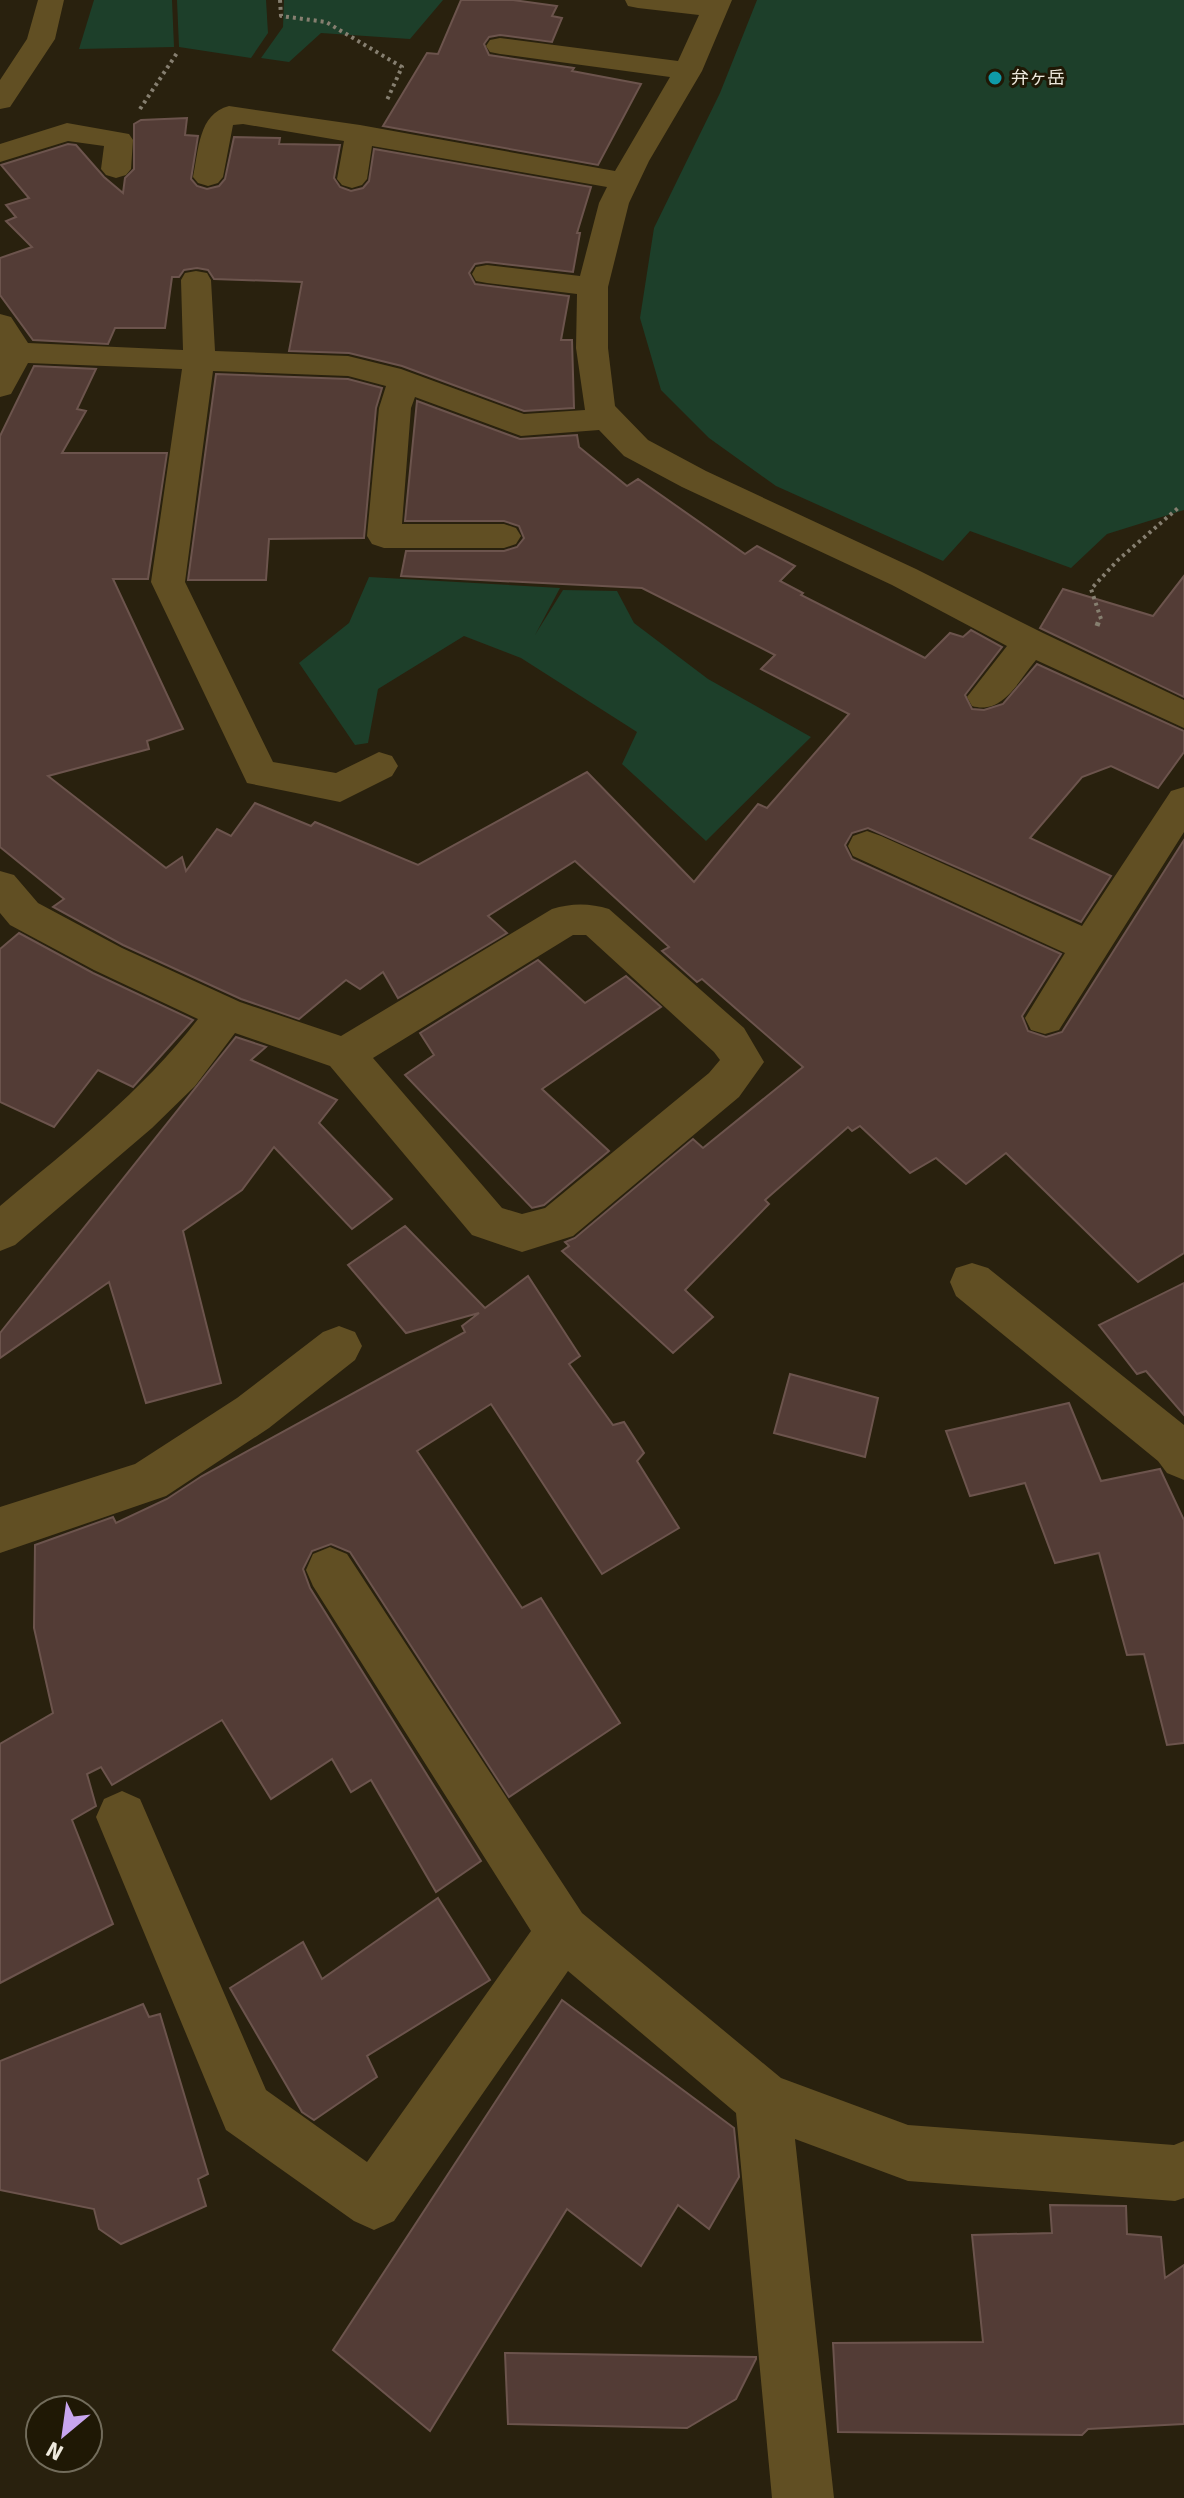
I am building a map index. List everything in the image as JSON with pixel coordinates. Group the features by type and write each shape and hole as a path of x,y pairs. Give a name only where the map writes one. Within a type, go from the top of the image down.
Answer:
{"street":[{"path":"0,101 41,39 51,0"},
{"path":"638,0 718,5 688,71 623,181 614,203 593,287 594,362 599,406 607,419 636,448 694,479 904,577 1030,642 1184,715"},
{"path":"500,46 688,71"},
{"path":"208,177 220,121 229,115 365,135 623,181"},
{"path":"0,153 67,132 119,140 116,169"},
{"path":"352,179 365,135"},
{"path":"487,274 593,287"},
{"path":"196,280 199,360 168,582 260,773 340,788 379,766"},
{"path":"0,324 18,353"},
{"path":"18,353 348,366 404,382 521,425 607,419"},
{"path":"0,387 18,353"},
{"path":"404,382 395,408 384,536 504,536"},
{"path":"985,697 1030,642"},
{"path":"1045,1018 1184,801"},
{"path":"867,846 1090,947"},
{"path":"8,911 226,1014 345,1054 487,1222 522,1233 558,1223 724,1085 743,1062 729,1040 595,920 566,920 345,1054"},
{"path":"0,1232 137,1116 180,1074 226,1014"},
{"path":"972,1282 1175,1446 1184,1458"},
{"path":"0,1530 149,1481 253,1413 339,1346"},
{"path":"330,1570 563,1932 763,2099 908,2153 1175,2173 1184,2169"},
{"path":"122,1817 246,2110 374,2201 563,1932"},
{"path":"763,2099 803,2498"}],"path":[{"path":"280,0 281,16 326,22 402,67 365,135"},
{"path":"119,140 177,53"},
{"path":"1094,631 1101,620 1091,589 1118,560 1178,508"}],"green space":[{"path":"94,0 172,0 174,47 79,49"},
{"path":"177,0 266,0 268,33 251,58 179,47"},
{"path":"284,0 443,0 410,39 321,33 289,62 261,58 283,27"},
{"path":"757,0 1184,0 1184,510 1107,534 1071,568 970,531 943,561 776,486 709,438 661,390 640,318 654,228 720,93"},
{"path":"369,577 560,588 535,635 563,590 617,591 634,623 708,679 811,737 706,841 622,764 637,732 521,658 464,636 378,689 368,743 355,745 299,663 349,623"}],"building":[{"path":"461,0 513,0 557,6 552,16 562,18 552,42 500,35 489,37 484,44 489,55 574,68 572,71 641,84 598,165 383,126 427,53 438,54"},
{"path":"187,118 185,135 198,136 191,179 197,186 207,189 219,186 225,179 234,137 280,138 279,144 340,145 334,178 340,187 351,191 363,188 369,181 374,149 591,187 577,233 580,233 573,272 487,262 475,264 469,273 475,284 569,296 561,340 572,340 574,408 524,411 402,366 349,353 289,351 302,282 214,279 208,270 197,268 184,270 179,277 172,277 165,328 115,328 108,344 33,340 0,295 0,258 32,247 6,221 16,217 6,205 29,198 1,165 68,144 76,145 123,193 125,178 134,169 134,124 141,120"},
{"path":"34,366 96,369 77,409 86,411 62,453 167,453 148,579 113,579 183,729 147,741 149,749 48,776 166,868 182,857 186,871 217,829 231,836 255,803 311,826 315,822 418,865 587,772 694,882 758,804 767,808 849,714 761,669 775,655 642,588 401,576 406,551 504,551 517,547 524,538 519,526 504,521 405,521 417,401 520,439 577,435 579,447 627,486 638,479 745,554 757,546 795,566 780,581 803,593 801,595 925,658 950,633 963,637 971,630 1002,647 965,695 972,709 984,710 1003,704 1037,664 1184,731 1184,752 1158,788 1111,766 1082,777 1030,838 1111,876 1081,922 868,828 852,833 845,845 852,859 1061,954 1022,1016 1028,1031 1046,1037 1062,1032 1184,840 1184,1253 1138,1282 1006,1153 966,1184 936,1158 910,1173 860,1126 852,1131 848,1127 765,1200 769,1204 685,1290 713,1317 673,1353 562,1251 569,1246 565,1242 575,1238 693,1139 703,1148 803,1067 702,979 697,982 662,951 669,947 575,861 488,916 507,933 398,998 383,972 360,989 346,980 299,1019 241,999 123,945 53,907 64,899 0,847 0,436"},
{"path":"216,374 348,379 382,388 376,408 364,538 269,539 266,580 188,580"},
{"path":"1184,576 1184,697 1040,628 1063,589 1153,616"},
{"path":"19,933 93,973 193,1020 133,1087 98,1070 54,1127 0,1102 0,949"},
{"path":"538,960 585,1003 626,976 661,1007 542,1089 609,1151 544,1205 532,1208 405,1075 434,1055 420,1033"},
{"path":"236,1037 266,1047 251,1060 337,1100 319,1123 392,1199 352,1229 274,1147 242,1190 183,1231 221,1383 146,1403 109,1282 0,1358 0,1333"},
{"path":"405,1226 485,1308 528,1276 580,1356 569,1364 613,1425 624,1422 644,1453 637,1461 679,1528 602,1574 491,1404 417,1451 522,1608 541,1598 620,1723 509,1797 350,1552 331,1544 312,1551 303,1569 310,1588 481,1861 436,1892 371,1780 351,1792 332,1759 271,1799 222,1720 112,1785 101,1767 87,1774 96,1806 72,1820 113,1924 0,1983 0,1744 53,1713 34,1628 35,1545 113,1517 116,1523 167,1499 202,1476 465,1332 462,1326 479,1313 406,1333 348,1265"},
{"path":"1184,1283 1184,1415 1146,1371 1137,1374 1099,1325"},
{"path":"790,1374 878,1398 865,1457 774,1433"},
{"path":"1069,1403 1101,1481 1160,1469 1184,1520 1184,1743 1167,1745 1144,1654 1127,1655 1099,1553 1055,1563 1025,1483 970,1496 946,1431"},
{"path":"438,1898 490,1980 367,2056 377,2077 314,2120 302,2112 230,1988 303,1942 322,1979"},
{"path":"562,2000 734,2128 739,2177 709,2229 678,2205 641,2266 567,2209 430,2431 333,2350"},
{"path":"143,2004 149,2017 160,2014 208,2174 198,2179 206,2206 121,2244 99,2229 94,2209 0,2190 0,2061"},
{"path":"1050,2205 1126,2206 1127,2234 1161,2237 1165,2278 1184,2265 1184,2424 1088,2429 1082,2435 838,2432 833,2343 983,2342 972,2235 1052,2233"},
{"path":"505,2353 756,2359 736,2399 687,2428 508,2424"}],"place":[{"name":"弁ヶ岳","path":"995,78"}]}
